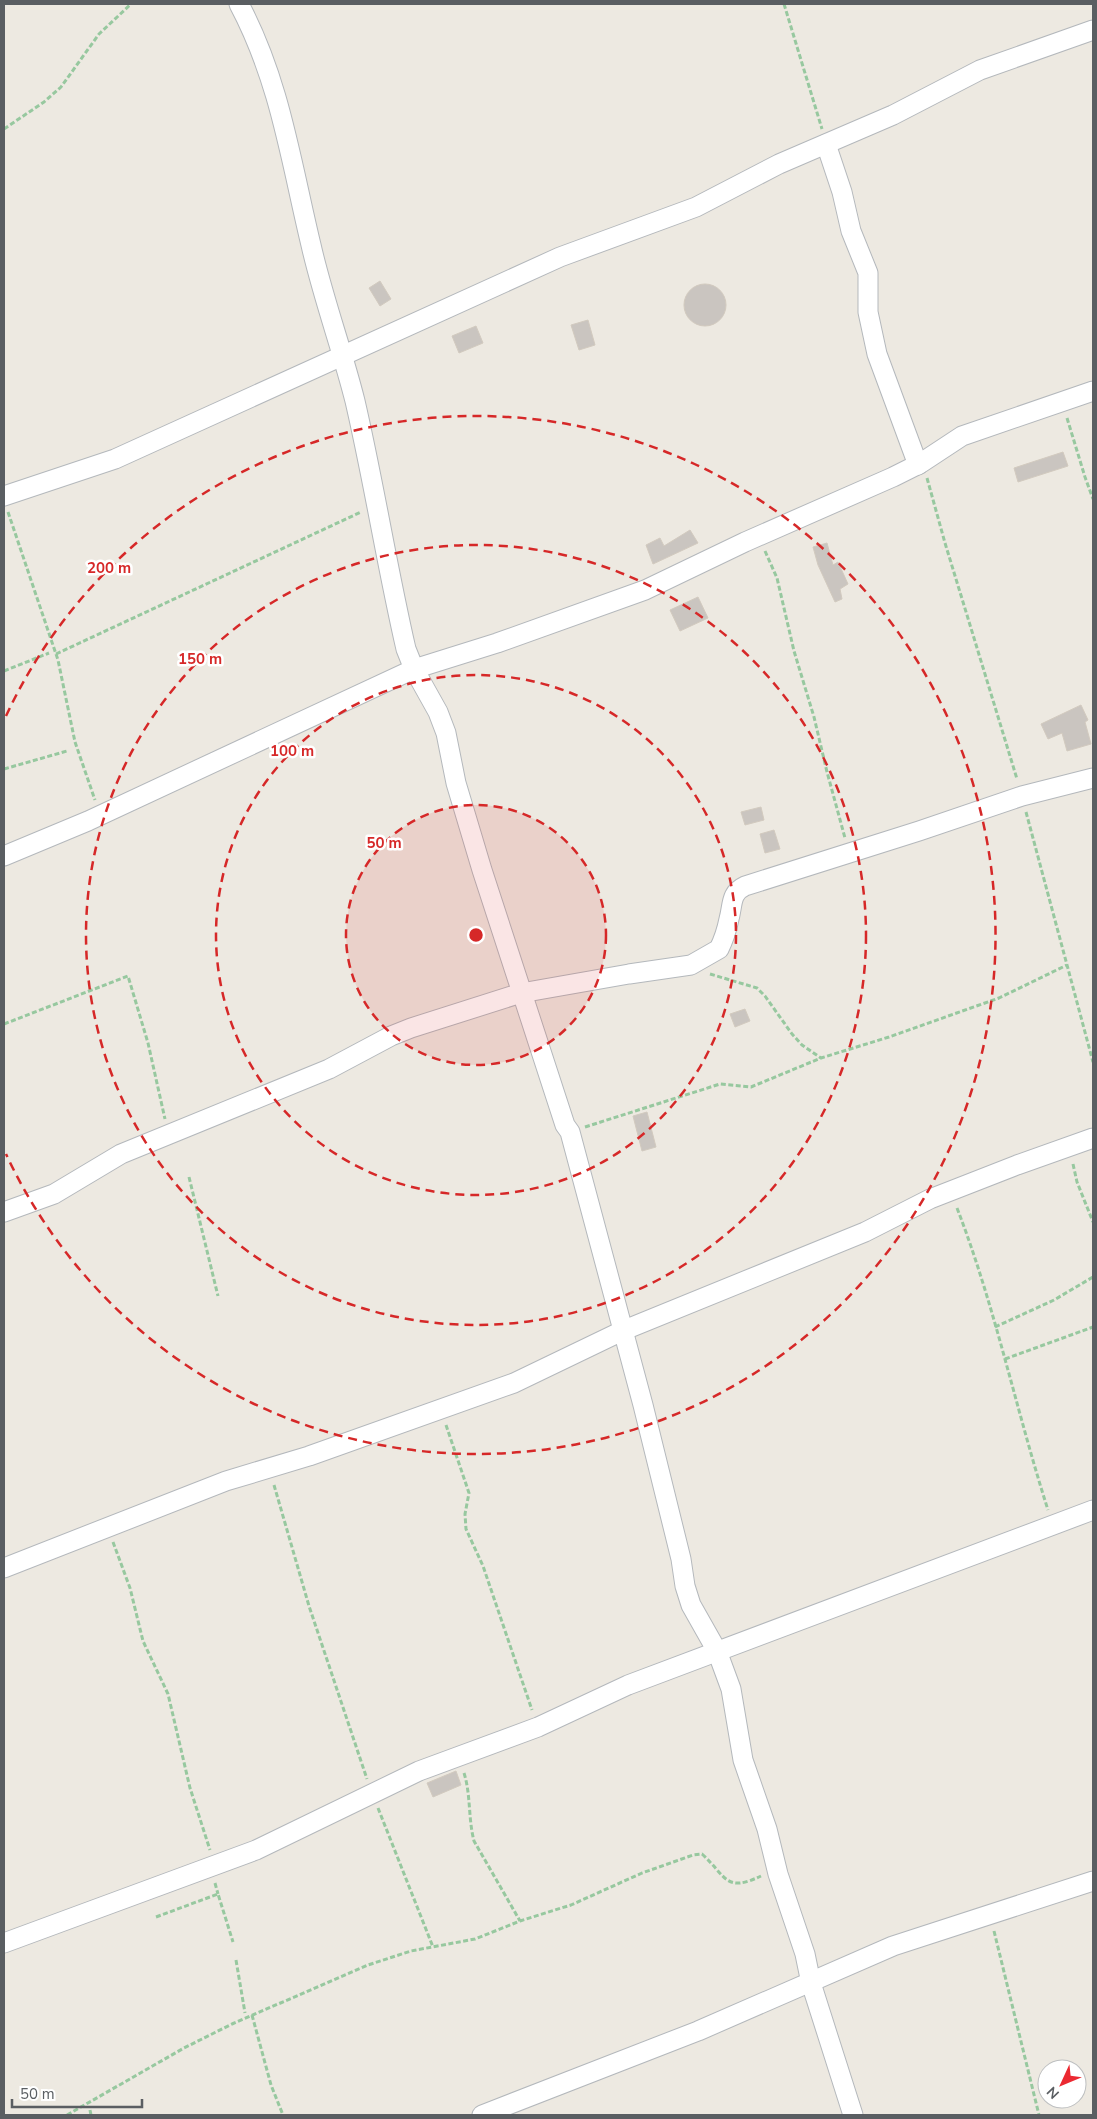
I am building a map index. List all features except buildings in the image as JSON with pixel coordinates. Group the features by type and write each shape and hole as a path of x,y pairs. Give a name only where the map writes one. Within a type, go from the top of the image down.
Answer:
{"street":[{"path":"239,4 269,77 284,122 320,282 342,354 364,440 401,628 414,668 438,712 446,733 456,783 521,994 565,1126 570,1132 592,1209 681,1559 685,1586 691,1605 717,1651 730,1690 743,1760 767,1829 776,1868 805,1954 811,1983 853,2115"},
{"path":"5,502 115,458 560,257 696,206 779,164 893,115 980,70 1093,30"},
{"path":"826,144 842,192 851,231 868,273 868,312 878,354 920,463"},
{"path":"4,856 100,815 414,668 488,646 645,590 920,463 962,436 1093,391"},
{"path":"4,1212 54,1194 121,1154 329,1069 391,1036 433,1020 521,994 629,974 691,965 719,949 730,917 731,901 741,888 1022,796 1093,778"},
{"path":"4,1568 226,1481 309,1456 514,1382 622,1331 865,1232 950,1191 1093,1138"},
{"path":"4,1942 256,1850 419,1771 538,1727 628,1685 1093,1510"},
{"path":"482,2115 680,2038 811,1983 892,1946 990,1916 1093,1881"}],"path":[{"path":"4,129 44,102 61,87 99,34 131,4"},
{"path":"784,4 826,144"},
{"path":"1062,401 1093,499"},
{"path":"920,463 1022,796 1093,1062"},
{"path":"5,502 56,654 75,742 100,815"},
{"path":"56,654 377,505"},
{"path":"760,536 777,578 794,651 814,717 826,772 850,853"},
{"path":"4,671 49,653"},
{"path":"4,768 68,751"},
{"path":"570,1132 634,1109 720,1084 751,1086 821,1058 889,1037 998,998 1067,965"},
{"path":"706,973 757,988 802,1045 821,1058"},
{"path":"4,1024 128,976 148,1043 166,1124"},
{"path":"1070,1146 1077,1182 1093,1222"},
{"path":"189,1177 218,1296"},
{"path":"950,1191 973,1249 1034,1468 1053,1525"},
{"path":"995,1327 1054,1300 1093,1277"},
{"path":"1005,1359 1093,1327"},
{"path":"441,1409 469,1493 464,1514 466,1529 483,1566 538,1727"},
{"path":"274,1484 309,1606 372,1794 432,1947"},
{"path":"108,1527 130,1588 144,1641 168,1694 190,1788 215,1865"},
{"path":"458,1756 467,1782 470,1828 474,1840 520,1921"},
{"path":"67,2115 184,2048 252,2015 368,1965 411,1951 475,1940 520,1921 571,1905 642,1873 693,1855 701,1854 704,1856 732,1884 740,1884 776,1868"},
{"path":"156,1917 218,1894 233,1942"},
{"path":"990,1916 1039,2115"},
{"path":"236,1960 245,2013"},
{"path":"252,2015 271,2086 283,2115"},
{"path":"90,2110 91,2115"}]}
